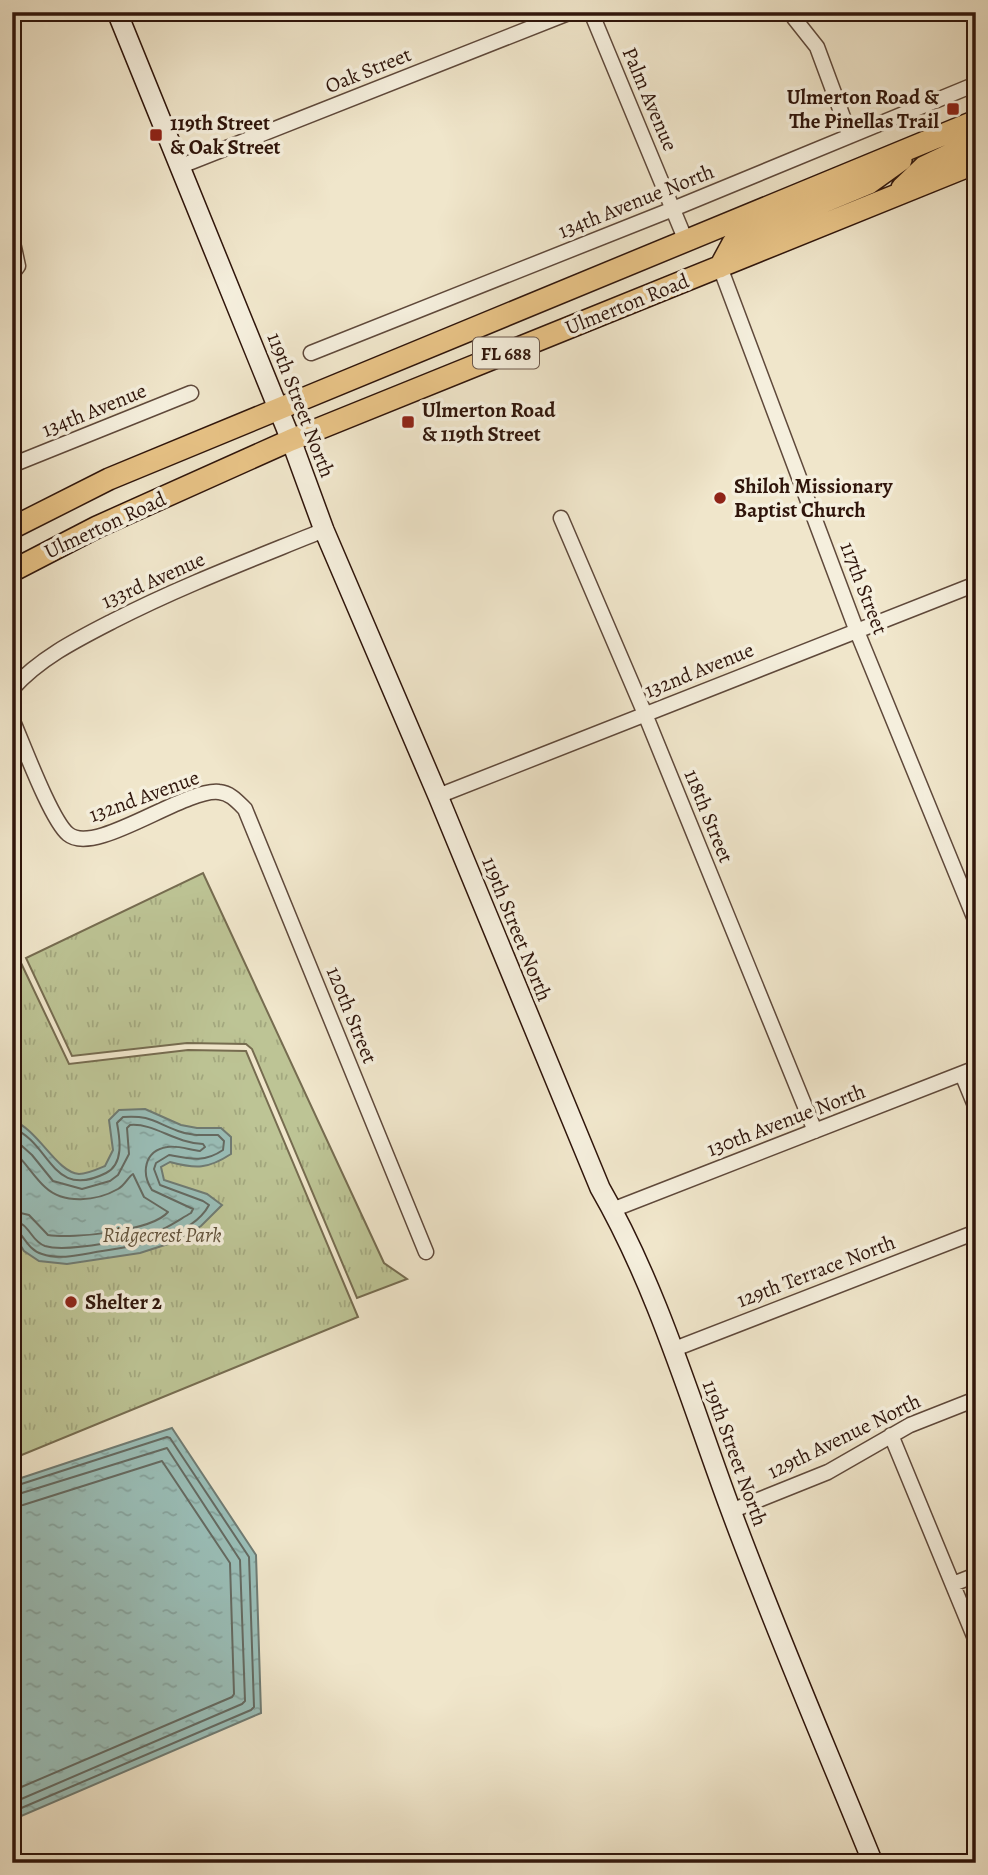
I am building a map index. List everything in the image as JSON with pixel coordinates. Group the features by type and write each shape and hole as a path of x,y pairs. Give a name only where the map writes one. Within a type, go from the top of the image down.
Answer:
{"main road":[{"name":"Ulmerton Road","path":"12,528 109,479 976,121"},
{"path":"893,197 924,167 976,142"},
{"path":"720,267 733,243 747,234 869,183 891,170 919,144"},
{"name":"Ulmerton Road","path":"12,571 97,527 291,440 976,163"}],"street":[{"name":"119th Street North","path":"117,12 291,440 324,530 438,796 600,1188 672,1350 731,1511 873,1863"},
{"name":"Oak Street","path":"181,166 571,12"},
{"name":"Palm Avenue","path":"592,12 686,241"},
{"path":"794,18 817,47 850,136"},
{"name":"134th Avenue North","path":"311,353 673,209 976,84"},
{"path":"12,238 18,266 12,274"},
{"name":"117th Street","path":"720,267 856,629 976,922"},
{"name":"134th Avenue","path":"12,465 191,393"},
{"name":"118th Street","path":"561,518 645,714 815,1131"},
{"name":"133rd Avenue","path":"12,689 24,676 60,649 154,600 324,530"},
{"name":"132nd Avenue","path":"438,796 856,629 976,584"},
{"name":"132nd Avenue","path":"12,719 57,821 69,836 85,840 105,835 201,795 218,792 233,797"},
{"name":"120th Street","path":"233,797 245,809 426,1252"},
{"path":"969,1071 976,1108"},
{"name":"130th Avenue North","path":"612,1210 969,1071"},
{"name":"129th Terrace North","path":"672,1350 976,1232"},
{"name":"129th Avenue North","path":"731,1511 828,1472 910,1425 976,1399"},
{"path":"891,1435 976,1641"},
{"path":"953,1584 976,1575"}],"green space":[{"path":"203,873 384,1263 407,1279 357,1298 252,1049 246,1044 187,1043 72,1056 26,958"},
{"name":"Ridgecrest Park","path":"12,944 69,1064 188,1050 246,1051 358,1317 12,1459"}],"water":[{"path":"145,1109 181,1125 221,1128 231,1137 231,1154 215,1163 187,1166 170,1162 161,1167 164,1180 207,1194 222,1205 201,1226 171,1243 140,1253 67,1264 39,1261 24,1251 12,1232 12,1120 31,1132 63,1166 71,1172 82,1174 105,1166 113,1150 109,1120 119,1110"},
{"path":"172,1428 256,1555 261,1713 12,1820 12,1481"}],"place":[{"name":"Ulmerton Road & The Pinellas Trail","path":"953,109"},
{"name":"119th Street & Oak Street","path":"156,135"},
{"name":"Ulmerton Road & 119th Street","path":"408,422"},
{"name":"Shiloh Missionary Baptist Church","path":"720,498"},
{"name":"Shelter 2","path":"71,1302"}]}
